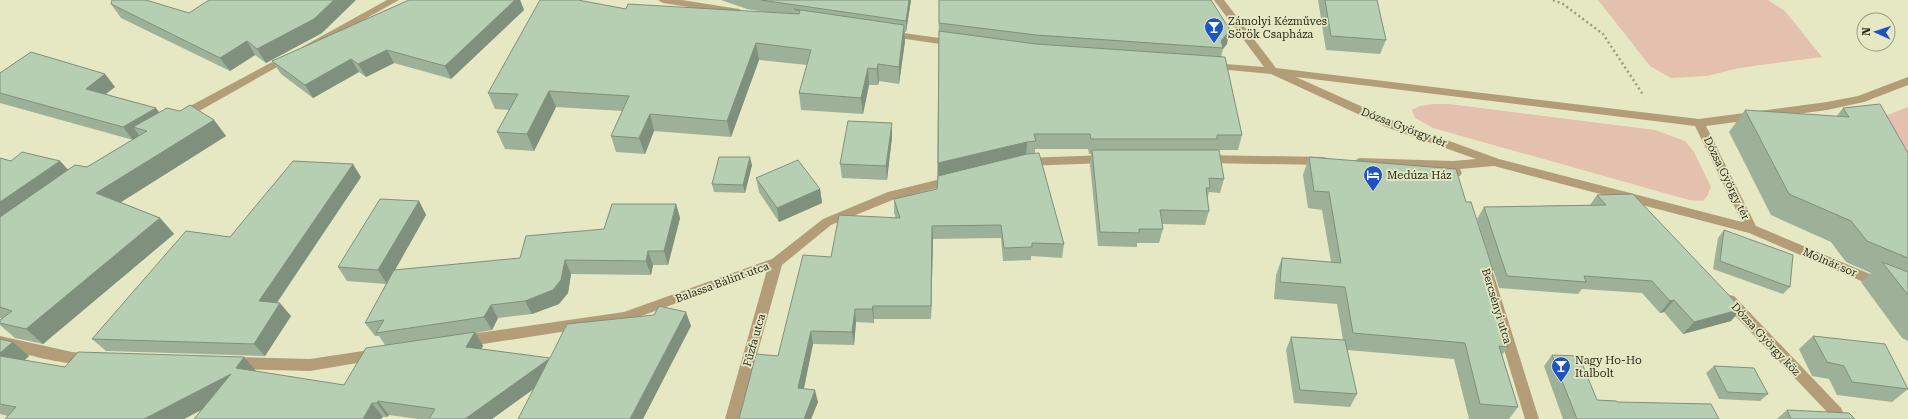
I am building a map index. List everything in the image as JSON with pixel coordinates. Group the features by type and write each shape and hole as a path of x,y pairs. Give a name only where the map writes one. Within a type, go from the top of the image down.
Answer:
{"street":[{"path":"175,120 249,78 394,0"},
{"path":"663,0 748,13"},
{"path":"1219,0 1273,70"},
{"path":"877,33 964,45"},
{"path":"1202,66 1273,70"},
{"name":"Dózsa György tér","path":"1273,70 1699,123 1752,229"},
{"name":"Dózsa György tér","path":"1273,70 1390,124 1496,162 1752,229"},
{"path":"1699,123 1827,106 1860,99 1908,81"},
{"path":"1011,166 1026,162 1053,160 1122,159"},
{"path":"1193,159 1340,161 1453,165 1496,162"},
{"path":"1453,165 1460,188"},
{"name":"Balassa Bálint utca","path":"452,343 625,317 776,262 827,222 892,195 966,177"},
{"path":"1630,196 1647,213"},
{"name":"Molnár sor","path":"1752,229 1908,296"},
{"name":"Bercsényi utca","path":"1481,255 1532,419"},
{"name":"Fűzfa utca","path":"732,419 776,262"},
{"name":"Dózsa György köz","path":"1722,293 1836,412"},
{"path":"0,342 72,358 104,359"},
{"path":"223,362 310,365 389,353"}],"path":[{"path":"1553,0 1563,4 1603,34 1659,118"}],"shaded area":[{"path":"1598,0 1768,0 1785,11 1822,57 1739,68 1707,76 1671,78 1650,66"},
{"path":"1449,104 1655,130 1685,141 1694,152 1711,187 1708,195 1703,201 1689,200 1433,128 1415,118 1412,110 1420,106"},
{"path":"1908,107 1908,211 1861,125"}],"building":[{"path":"112,0 146,0 189,13 209,0 334,0 314,19 257,49 247,41 220,58 111,4"},
{"path":"409,0 515,0 445,66 387,50 358,64 351,59 305,85 272,61"},
{"path":"540,0 578,0 626,9 628,4 799,14 800,11 794,9 904,25 899,67 878,64 877,69 868,68 861,98 799,93 811,50 756,43 727,121 650,114 639,138 611,136 629,96 549,91 527,134 497,132 518,94 488,93"},
{"path":"761,0 909,0 906,21"},
{"path":"939,0 1211,0 1230,30 1221,41 1223,48 1036,35 939,23"},
{"path":"1325,0 1377,0 1386,40 1331,36"},
{"path":"939,31 1036,44 1225,57 1242,135 1217,135 1217,139 1091,139 1090,134 1034,134 1036,141 938,163"},
{"path":"31,52 105,74 86,89 156,108 123,127 0,93 0,73"},
{"path":"1880,104 1908,153 1908,258 1867,241 1851,221 1789,194 1745,110 1849,117 1843,108"},
{"path":"190,105 214,120 96,193 160,218 26,329 0,323 0,320 12,311 0,307 0,217 75,165 87,167 147,131 133,127 167,108 180,111"},
{"path":"848,121 892,123 886,166 840,164"},
{"path":"1092,150 1219,150 1224,179 1209,178 1210,188 1206,188 1209,211 1160,210 1163,229 1139,229 1139,233 1100,232"},
{"path":"22,152 60,161 0,202 0,158 11,161"},
{"path":"1039,153 1064,244 1032,243 1032,247 1004,248 1001,225 932,226 931,306 873,306 872,309 855,309 852,332 811,331 798,388 815,390 804,419 739,419 756,354 778,356 803,255 831,257 839,215 900,218 894,199 937,189 938,176 1027,154"},
{"path":"719,157 750,157 743,185 712,184"},
{"path":"1309,157 1456,169 1466,202 1471,202 1493,270 1485,269 1508,347 1499,346 1518,407 1480,404 1465,343 1353,333 1345,287 1280,282 1282,258 1341,263 1329,192 1314,191"},
{"path":"798,160 820,189 777,208 756,178"},
{"path":"293,161 353,164 259,301 280,303 254,344 92,339 186,231 230,237"},
{"path":"1633,194 1742,309 1694,322 1674,300 1670,301 1652,281 1584,276 1586,282 1507,276 1484,207 1606,205 1597,195"},
{"path":"380,199 419,201 378,270 338,267"},
{"path":"612,204 676,204 664,251 648,251 646,261 565,260 561,280 553,290 525,301 491,305 484,317 376,333 384,320 365,323 394,270 520,258 526,236 604,229"},
{"path":"1724,230 1793,255 1790,287 1720,261"},
{"path":"1882,262 1908,272 1908,295"},
{"path":"659,306 686,312 630,419 518,419 549,359 465,419 429,419 435,409 378,401 377,403 372,403 363,419 194,419 231,374 144,419 5,419 16,407 0,404 0,356 65,367 78,352 244,357 236,368 344,385 366,348 475,332 466,347 550,358 567,324 654,315"},
{"path":"1813,336 1885,344 1908,389 1852,382 1844,366 1827,362"},
{"path":"1291,337 1345,340 1357,394 1300,390"},
{"path":"0,339 13,342 0,353"},
{"path":"1552,355 1579,356 1597,400 1617,402 1711,404 1719,419 1577,419"},
{"path":"1714,366 1754,368 1768,394 1727,392"},
{"path":"1787,410 1849,413 1855,419 1791,419"}],"place":[{"name":"Zámolyi Kézműves Sörök Csapháza","path":"1214,44"},
{"name":"Medúza Ház","path":"1373,192"},
{"name":"Nagy Ho-Ho Italbolt","path":"1561,383"}]}
